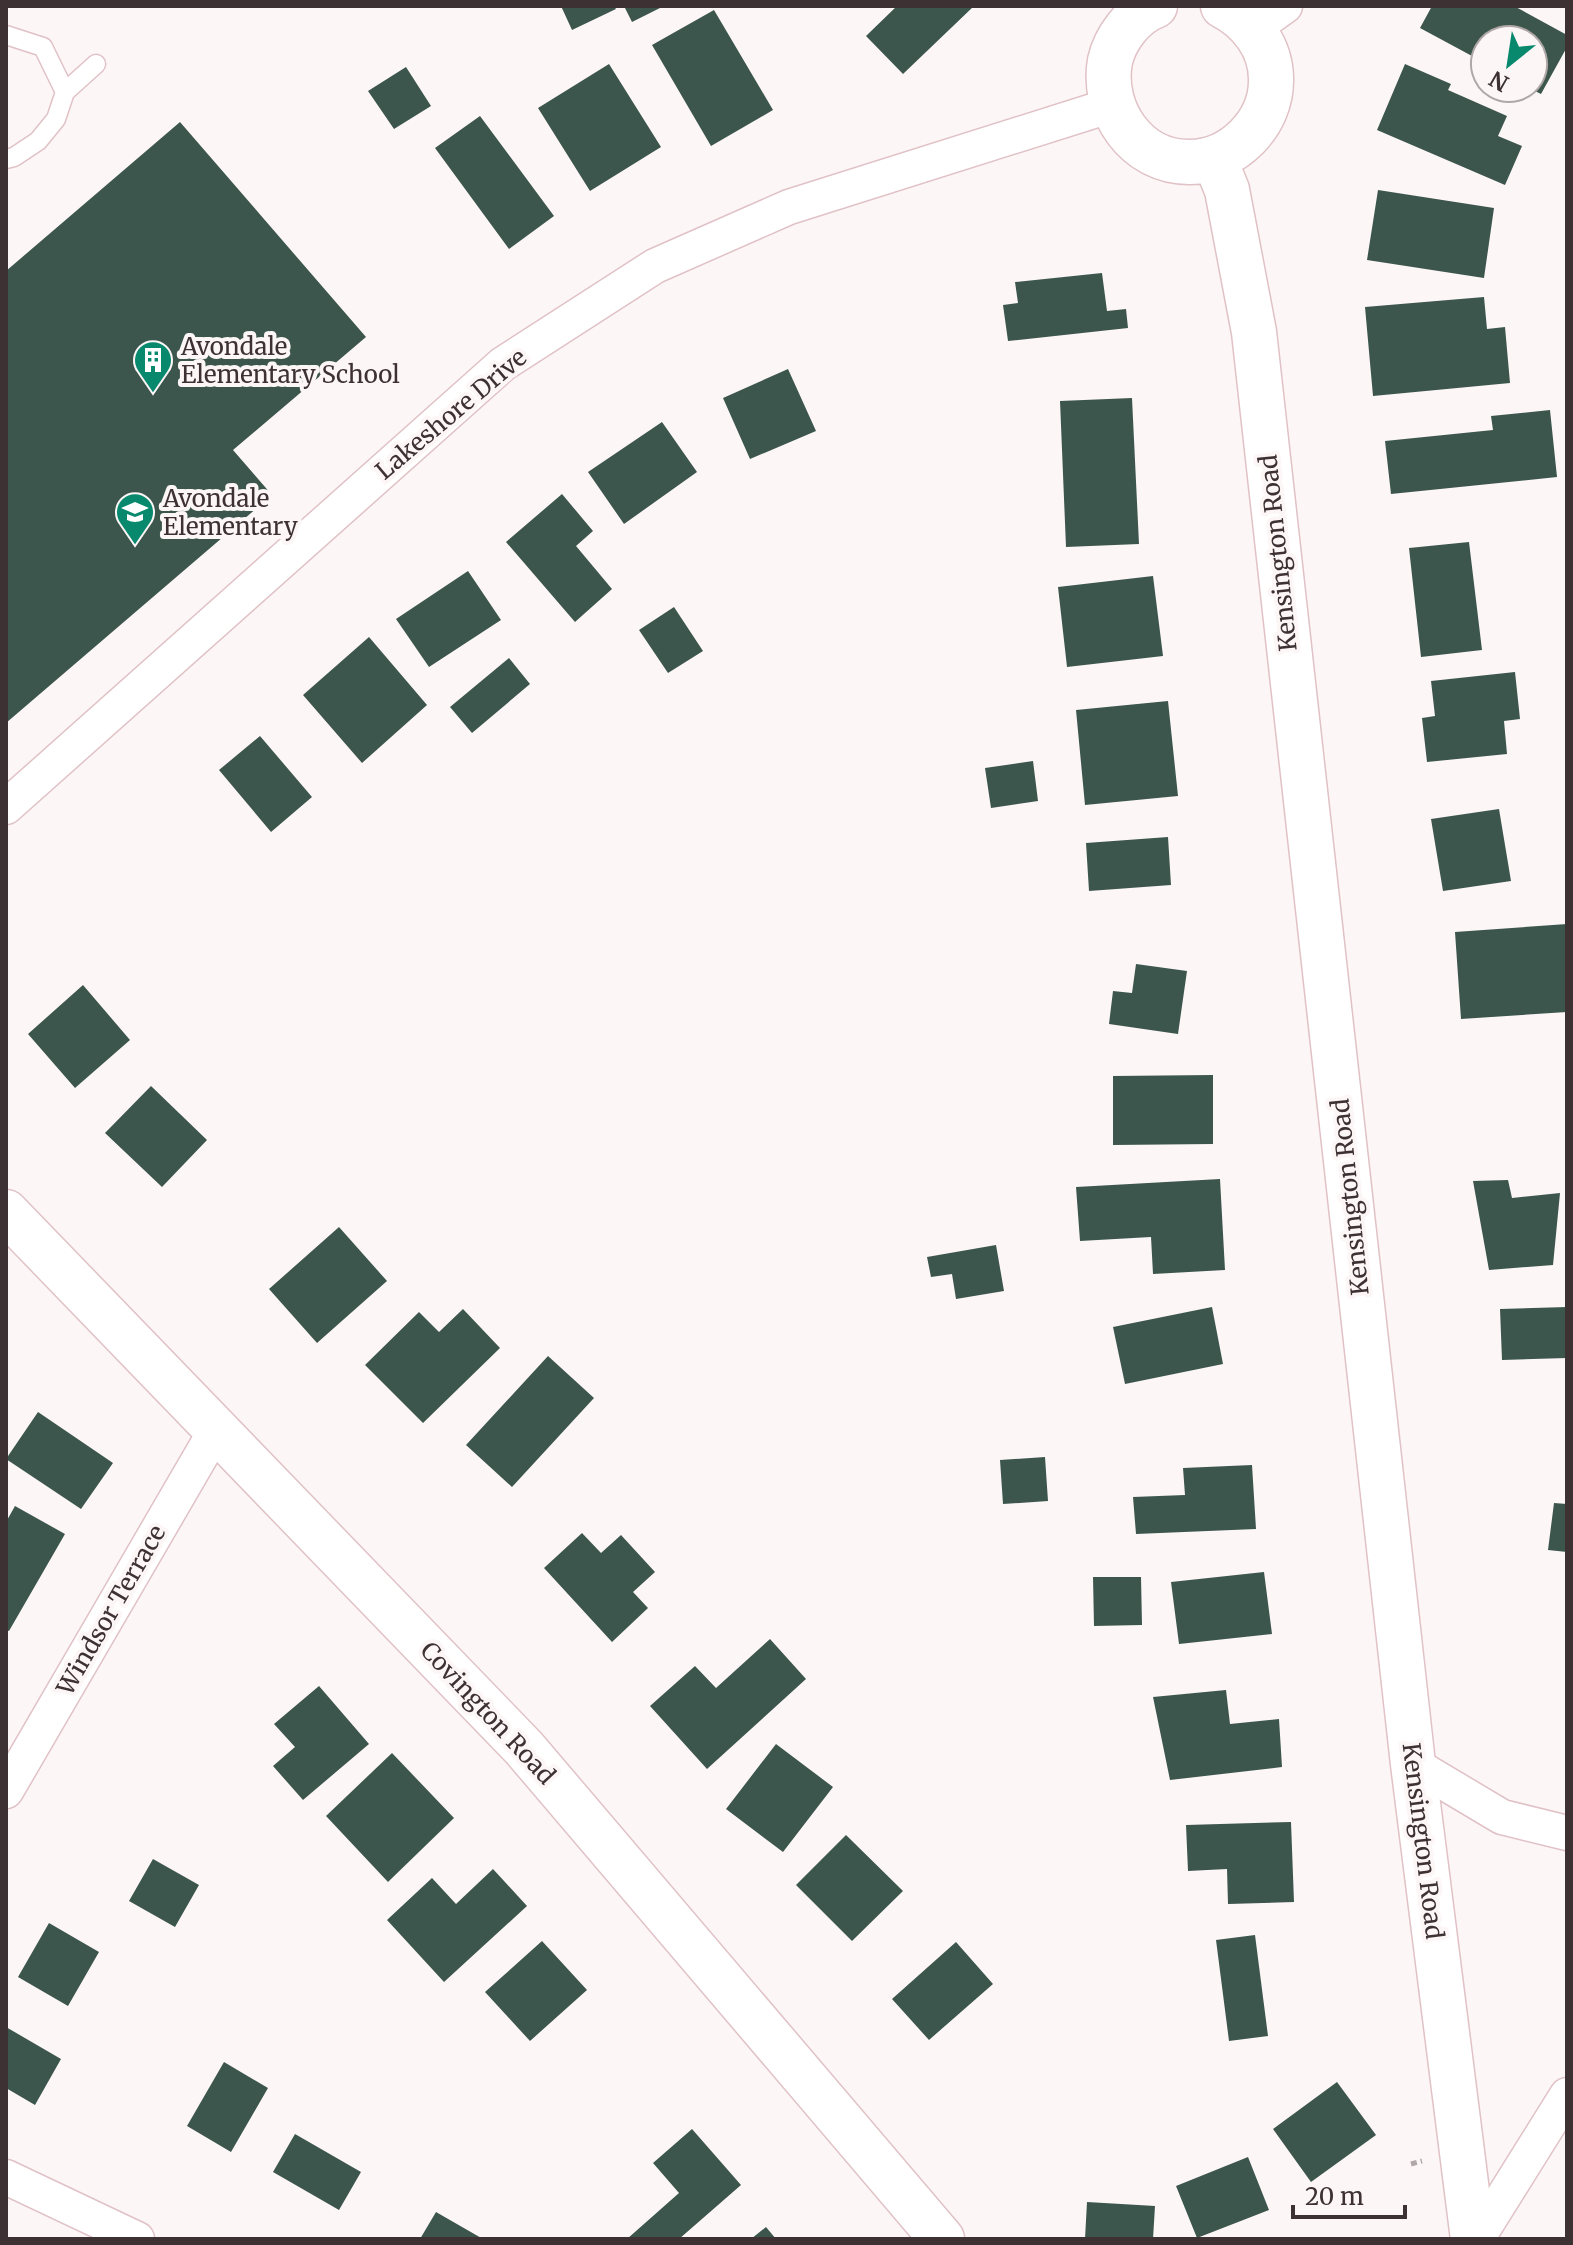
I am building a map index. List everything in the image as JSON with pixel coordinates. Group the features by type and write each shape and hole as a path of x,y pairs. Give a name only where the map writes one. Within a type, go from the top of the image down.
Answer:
{"street":[{"path":"1151,7 1128,26 1112,50 1107,78 1112,105 1123,128 1141,146 1164,158 1189,162 1214,158 1238,146 1256,127 1268,104 1272,78 1254,14"},
{"name":"Lakeshore Drive","path":"6,807 479,373 503,364 655,266 789,207 1112,105"},
{"name":"Kensington Road","path":"1214,158 1227,190 1254,332 1413,1764 1475,2239"},
{"name":"Covington Road","path":"6,1212 524,1748 942,2239"},
{"name":"Windsor Terrace","path":"6,1791 216,1430"},
{"path":"1413,1764 1502,1817 1567,1833"},
{"path":"1475,2239 1567,2095"},
{"path":"6,2177 137,2239"}],"lane":[{"path":"6,35 43,47 65,92"},
{"path":"6,159 38,141 56,119 65,92 96,64"}],"building":[{"path":"561,6 614,6 616,9 572,30"},
{"path":"624,6 664,6 632,22"},
{"path":"897,6 974,6 903,74 866,36"},
{"path":"1432,6 1514,6 1547,24 1469,24 1469,54 1420,28"},
{"path":"714,10 773,110 711,146 652,45"},
{"path":"1549,25 1567,35 1567,47 1549,80"},
{"path":"609,64 661,147 590,191 538,108"},
{"path":"1405,64 1451,84 1448,90 1469,99 1469,104 1480,104 1507,116 1498,136 1522,146 1505,185 1377,130"},
{"path":"406,67 431,106 394,129 368,91"},
{"path":"480,116 554,216 509,249 435,148"},
{"name":"Avondale Elementary School","path":"180,122 366,337 233,450 272,495 6,723 6,271"},
{"path":"1378,190 1494,208 1484,278 1367,260"},
{"path":"1102,273 1107,311 1126,309 1128,328 1008,341 1003,305 1018,303 1015,282"},
{"path":"1484,297 1487,329 1505,327 1510,383 1373,396 1365,307"},
{"path":"788,369 816,431 750,459 723,398"},
{"path":"1132,398 1139,544 1066,547 1060,401"},
{"path":"1550,410 1557,477 1391,494 1385,441 1493,430 1491,416"},
{"path":"662,422 697,472 624,524 588,472"},
{"path":"562,494 593,531 576,546 612,589 575,622 506,542"},
{"path":"1469,542 1482,650 1421,657 1409,548"},
{"path":"468,571 501,620 429,667 396,619"},
{"path":"1153,576 1163,656 1067,667 1058,587"},
{"path":"674,607 703,651 668,673 639,630"},
{"path":"369,637 427,705 362,763 303,695"},
{"path":"509,658 530,684 472,733 450,707"},
{"path":"1515,672 1520,719 1504,721 1507,754 1427,762 1422,718 1435,716 1431,681"},
{"path":"1168,701 1178,796 1085,805 1076,710"},
{"path":"260,736 312,797 271,832 219,770"},
{"path":"1033,761 1038,801 991,808 985,768"},
{"path":"1499,809 1511,881 1443,891 1431,819"},
{"path":"1168,837 1171,885 1089,891 1086,843"},
{"path":"1567,924 1567,1012 1461,1019 1455,932"},
{"path":"1136,964 1187,971 1178,1034 1109,1024 1113,991 1132,993"},
{"path":"83,985 130,1040 75,1088 28,1034"},
{"path":"1213,1075 1213,1144 1113,1145 1113,1076"},
{"path":"151,1086 207,1140 162,1187 105,1133"},
{"path":"1220,1179 1225,1270 1153,1274 1151,1237 1080,1241 1076,1187"},
{"path":"1508,1180 1512,1198 1560,1193 1553,1265 1489,1270 1473,1181"},
{"path":"339,1227 387,1281 317,1343 269,1289"},
{"path":"996,1245 1004,1291 956,1299 952,1274 931,1277 927,1257"},
{"path":"1212,1307 1223,1364 1125,1384 1113,1327"},
{"path":"1567,1307 1567,1358 1502,1360 1500,1309"},
{"path":"463,1309 500,1348 423,1423 365,1365 419,1312 439,1332"},
{"path":"548,1356 594,1398 512,1487 466,1445"},
{"path":"38,1412 113,1463 81,1509 6,1459"},
{"path":"1045,1457 1048,1501 1003,1504 1000,1460"},
{"path":"1252,1465 1256,1529 1136,1534 1133,1497 1185,1495 1183,1468"},
{"path":"1554,1503 1567,1504 1567,1552 1548,1550"},
{"path":"15,1506 65,1534 9,1631 6,1630 6,1522"},
{"path":"582,1533 601,1553 621,1535 655,1572 633,1592 648,1608 612,1642 544,1568"},
{"path":"1264,1572 1272,1634 1179,1644 1171,1582"},
{"path":"1093,1577 1141,1577 1142,1625 1094,1626"},
{"path":"770,1639 806,1679 707,1769 650,1706 695,1666 716,1688"},
{"path":"319,1686 369,1744 303,1800 273,1766 295,1747 274,1724"},
{"path":"1226,1690 1230,1724 1279,1719 1282,1767 1170,1780 1153,1697"},
{"path":"776,1744 833,1787 783,1852 726,1809"},
{"path":"392,1753 454,1818 388,1882 326,1816"},
{"path":"1291,1822 1294,1902 1228,1904 1227,1869 1188,1871 1186,1825"},
{"path":"846,1835 903,1891 852,1941 796,1885"},
{"path":"153,1859 199,1885 175,1927 129,1901"},
{"path":"493,1869 527,1906 444,1982 387,1920 432,1878 456,1904"},
{"path":"49,1923 99,1952 68,2006 18,1977"},
{"path":"1255,1935 1268,2036 1229,2041 1216,1940"},
{"path":"542,1941 587,1990 530,2041 485,1992"},
{"path":"956,1942 993,1984 929,2040 892,1999"},
{"path":"6,2027 61,2059 35,2105 6,2088"},
{"path":"224,2062 268,2088 231,2152 187,2126"},
{"path":"1337,2082 1376,2135 1311,2182 1273,2129"},
{"path":"692,2129 741,2185 679,2239 627,2239 679,2193 653,2163"},
{"path":"295,2134 361,2172 339,2210 273,2172"},
{"path":"1248,2157 1269,2210 1197,2238 1176,2186"},
{"path":"1087,2202 1155,2206 1153,2239 1085,2239"},
{"path":"436,2212 483,2239 420,2239"},
{"path":"766,2227 776,2239 751,2239"}],"place":[{"name":"Avondale Elementary School","path":"153,394"},
{"name":"Avondale Elementary","path":"135,546"}]}
